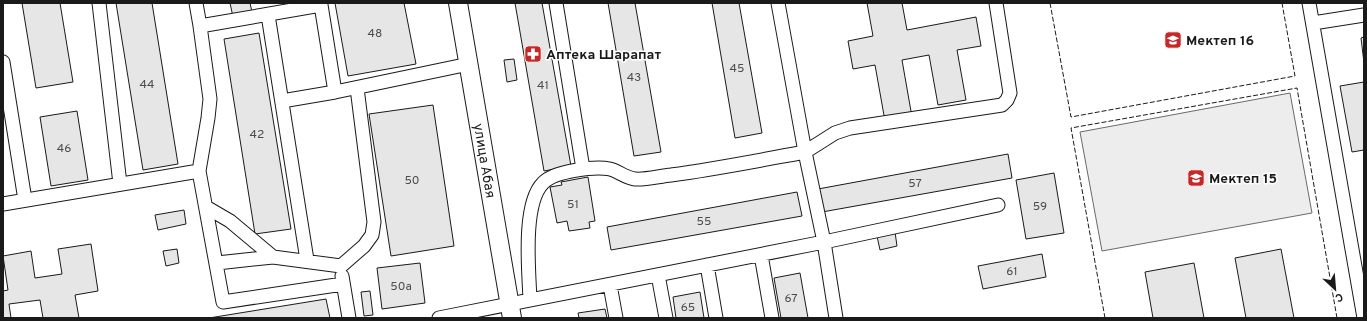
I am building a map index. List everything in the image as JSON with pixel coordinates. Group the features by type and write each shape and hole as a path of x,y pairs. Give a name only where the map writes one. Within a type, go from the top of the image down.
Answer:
{"street":[{"path":"98,3 120,184"},
{"path":"196,3 210,99 199,171 223,302 343,284"},
{"name":"улица Абая","path":"458,3 510,311"},
{"path":"556,3 583,169"},
{"path":"778,3 805,152 824,242 836,318"},
{"path":"530,300 529,225 532,206 536,194 543,182 554,176 583,169 599,168 612,170 624,176 635,179 691,172 805,152 836,133 850,128 1002,105 1007,100 1010,93 996,3"},
{"path":"1309,3 1364,318"},
{"path":"200,26 268,15 320,4 335,92"},
{"path":"268,15 307,260"},
{"path":"1313,23 1364,15"},
{"path":"3,62 25,200"},
{"path":"282,101 357,88 469,64"},
{"path":"341,266 364,246 372,235 374,222 357,88"},
{"path":"3,204 199,171"},
{"path":"439,318 510,311 530,300 707,266 998,205"},
{"path":"206,207 230,221 274,257"},
{"path":"761,254 772,318"},
{"path":"217,263 274,257 307,260 341,266"},
{"path":"341,266 349,318"},
{"path":"707,266 716,318"},
{"path":"658,275 666,318"},
{"path":"610,285 616,318"}],"shaded area":[{"path":"1290,93 1312,213 1102,251 1080,132"}],"building":[{"path":"22,3 60,3 73,82 36,88"},
{"path":"116,3 152,3 178,164 143,170"},
{"path":"230,3 250,3 252,12 233,17"},
{"path":"335,3 404,3 416,64 348,76"},
{"path":"515,3 542,3 571,166 544,171"},
{"path":"608,3 635,3 661,152 634,156"},
{"path":"712,3 739,3 762,133 735,138"},
{"path":"867,3 902,3 907,30 976,17 981,46 957,50 966,100 938,105 929,55 902,60 912,117 885,121 875,65 853,69 848,41 873,36"},
{"path":"259,33 291,229 255,234 224,39"},
{"path":"1364,37 1364,63 1361,38"},
{"path":"514,59 517,80 507,82 504,60"},
{"path":"1364,82 1364,150 1352,152 1340,86"},
{"path":"433,105 454,246 391,256 369,114"},
{"path":"77,111 88,180 51,186 40,117"},
{"path":"1008,154 1012,178 822,212 818,189"},
{"path":"1054,173 1064,233 1026,239 1016,180"},
{"path":"588,177 595,221 589,222 590,228 569,231 567,221 557,223 550,187 562,185 561,182"},
{"path":"797,192 802,216 611,250 607,227"},
{"path":"184,210 186,224 158,230 155,215"},
{"path":"895,232 897,246 880,250 877,236"},
{"path":"91,244 98,291 75,295 79,318 43,318 40,300 9,304 11,318 3,318 3,291 8,290 3,256 31,251 35,278 62,274 58,249"},
{"path":"177,249 179,263 166,266 163,251"},
{"path":"1281,249 1294,318 1246,318 1235,258"},
{"path":"1042,254 1046,277 983,289 978,266"},
{"path":"420,263 425,303 382,309 377,268"},
{"path":"1194,263 1204,318 1153,318 1145,272"},
{"path":"800,273 808,318 781,318 774,278"},
{"path":"370,291 373,315 364,316 361,292"},
{"path":"700,292 704,318 676,318 673,297"},
{"path":"326,299 330,318 209,318"},
{"path":"605,309 607,318 579,318 578,313"}],"fence":[{"path":"1050,3 1071,117 1295,76 1282,3"},
{"path":"1105,318 1071,128 1297,88 1337,318"}],"place":[{"name":"Мектеп 16","path":"1173,40"},
{"name":"Аптека Шарапат","path":"533,54"},
{"name":"Мектеп 15","path":"1196,178"}]}
